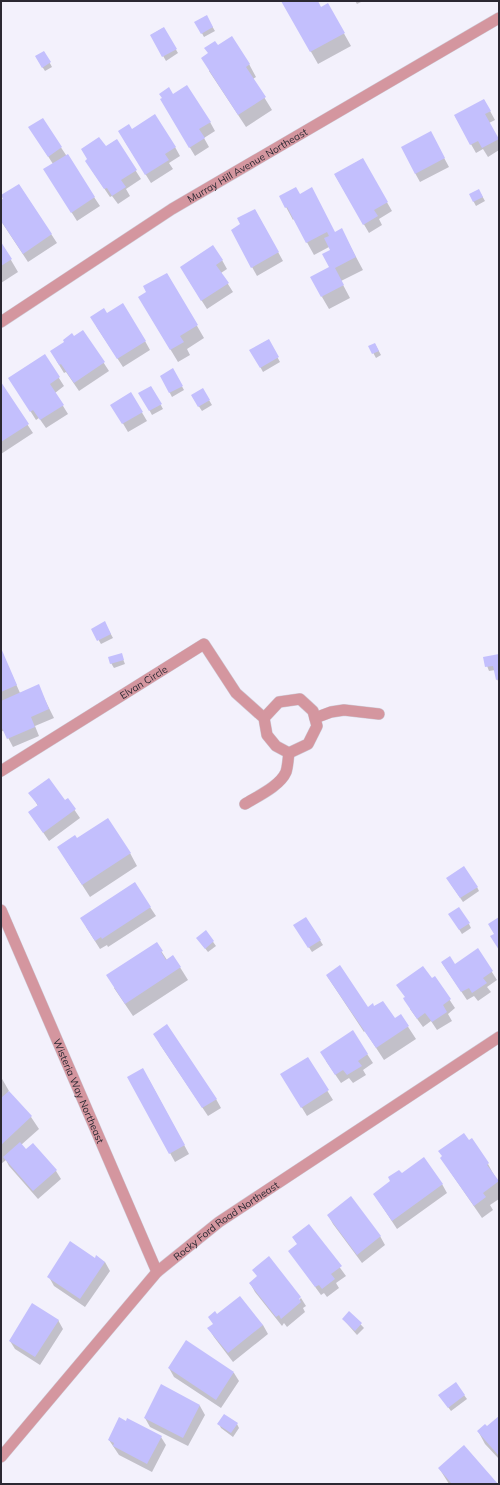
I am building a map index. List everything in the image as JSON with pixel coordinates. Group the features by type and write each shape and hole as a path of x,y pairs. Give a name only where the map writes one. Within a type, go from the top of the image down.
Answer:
{"street":[{"name":"Murray Hill Avenue Northeast","path":"1,322 172,209 499,18"},
{"name":"Elvan Circle","path":"1,771 204,644 236,692 264,718"},
{"path":"300,699 313,711 314,718 317,726 308,744 289,752 276,746 267,735 264,718 279,702 300,699"},
{"path":"314,718 331,712 344,710 379,714"},
{"path":"245,804 266,791 281,779 286,771 289,752"},
{"name":"Wisteria Way Northeast","path":"1,910 157,1272"},
{"name":"Rocky Ford Road Northeast","path":"1,1457 157,1272 219,1222 499,1037"}],"building":[{"path":"281,1 318,1 321,7 328,3 345,33 310,52"},
{"path":"207,15 213,27 201,34 194,22"},
{"path":"164,27 177,49 162,57 150,35"},
{"path":"232,36 250,64 246,67 266,97 238,115 201,58 208,53 204,48 215,41 218,45"},
{"path":"44,51 51,62 42,68 35,56"},
{"path":"187,85 211,122 199,129 205,138 189,148 160,99 162,98 159,94 169,87 173,94"},
{"path":"484,99 491,111 485,114 499,139 482,148 478,141 470,145 454,115"},
{"path":"155,114 176,147 165,154 169,160 145,175 118,131 129,124 132,129"},
{"path":"43,118 62,147 48,157 28,127"},
{"path":"431,131 445,158 415,174 401,147"},
{"path":"99,137 106,146 117,139 137,170 121,180 126,187 112,196 107,188 104,189 85,161 87,159 81,149"},
{"path":"68,154 95,197 71,213 43,169"},
{"path":"363,158 388,202 374,210 378,216 363,225 334,174"},
{"path":"19,184 52,234 23,254 1,221 1,200 3,199 1,195"},
{"path":"296,187 300,194 312,187 335,232 342,228 356,257 335,268 344,285 321,297 310,277 329,267 322,254 330,250 324,238 329,236 327,232 306,243 287,207 285,208 279,196"},
{"path":"479,189 483,197 473,202 469,194"},
{"path":"255,209 279,252 251,268 231,230 240,224 237,218"},
{"path":"1,242 12,259 1,266"},
{"path":"213,245 223,260 216,265 229,283 201,301 180,267"},
{"path":"167,273 198,325 180,336 184,342 170,350 138,297 146,292 143,286"},
{"path":"123,303 146,341 117,359 90,317 104,308 107,313"},
{"path":"83,330 105,362 74,383 50,351 64,342 63,340 72,333 74,336"},
{"path":"269,339 279,357 260,368 249,350"},
{"path":"375,343 379,351 372,354 368,346"},
{"path":"45,354 60,377 50,384 64,405 40,420 33,410 30,412 8,378"},
{"path":"173,368 183,386 169,393 160,376"},
{"path":"1,382 29,424 1,442"},
{"path":"151,386 162,404 149,411 138,393"},
{"path":"203,388 210,400 198,407 191,395"},
{"path":"131,392 143,412 122,424 110,405"},
{"path":"105,621 111,634 97,641 91,629"},
{"path":"1,648 17,685 1,692"},
{"path":"122,653 124,660 110,664 108,657"},
{"path":"499,654 499,679 496,680 493,666 485,667 483,657"},
{"path":"39,684 49,709 31,717 35,727 7,739 1,726 1,701"},
{"path":"49,778 65,800 68,798 76,809 43,833 28,812 38,805 28,793"},
{"path":"108,818 131,853 82,885 57,847 75,835 77,838"},
{"path":"464,866 478,887 460,898 446,878"},
{"path":"135,882 151,907 102,939 101,937 95,941 80,918"},
{"path":"459,907 470,923 459,930 448,914"},
{"path":"306,917 321,940 308,948 293,925"},
{"path":"499,917 499,950 490,936 494,934 488,924"},
{"path":"206,930 214,941 205,949 196,938"},
{"path":"157,942 163,951 161,952 166,960 173,955 181,967 125,1004 106,975"},
{"path":"478,948 493,971 483,978 487,983 472,993 469,988 461,992 441,962 450,956 455,964"},
{"path":"340,965 368,1007 373,1003 374,1006 383,1001 395,1018 401,1014 409,1026 376,1048 326,975"},
{"path":"423,966 432,978 435,976 451,999 443,1005 447,1012 432,1022 425,1013 417,1019 404,1000 403,998 405,997 396,985"},
{"path":"167,1024 217,1099 202,1108 153,1034"},
{"path":"353,1030 368,1054 358,1061 362,1066 347,1075 343,1070 335,1075 320,1052"},
{"path":"308,1057 329,1090 301,1108 280,1074"},
{"path":"143,1068 185,1145 169,1154 127,1077"},
{"path":"9,1091 32,1116 1,1145 1,1098"},
{"path":"464,1133 469,1140 472,1138 489,1163 487,1165 499,1181 483,1193 486,1197 474,1206 440,1158 442,1156 438,1151"},
{"path":"20,1142 26,1149 33,1143 57,1170 33,1191 3,1157"},
{"path":"424,1157 443,1184 392,1221 373,1194 390,1181 388,1177 399,1170 402,1173"},
{"path":"351,1196 381,1236 357,1255 327,1215"},
{"path":"309,1224 342,1266 331,1274 335,1279 322,1289 319,1285 315,1287 288,1251 297,1244 292,1237"},
{"path":"70,1241 95,1258 96,1255 105,1262 80,1299 47,1277"},
{"path":"269,1256 301,1297 299,1299 301,1302 281,1319 279,1315 276,1317 249,1283 257,1276 252,1270"},
{"path":"240,1296 263,1325 228,1353 207,1328 213,1324 208,1317 215,1311 217,1314"},
{"path":"32,1303 59,1320 35,1357 9,1341"},
{"path":"349,1311 362,1323 355,1331 342,1319"},
{"path":"186,1340 234,1372 216,1400 168,1368"},
{"path":"456,1382 465,1395 448,1408 438,1395"},
{"path":"161,1384 200,1405 183,1438 144,1418"},
{"path":"224,1414 238,1423 231,1433 217,1424"},
{"path":"499,1416 499,1456 477,1431 485,1424 487,1426"},
{"path":"119,1417 126,1421 127,1418 162,1436 147,1464 113,1446 114,1443 108,1440"},
{"path":"464,1445 498,1484 452,1484 438,1468"}]}
